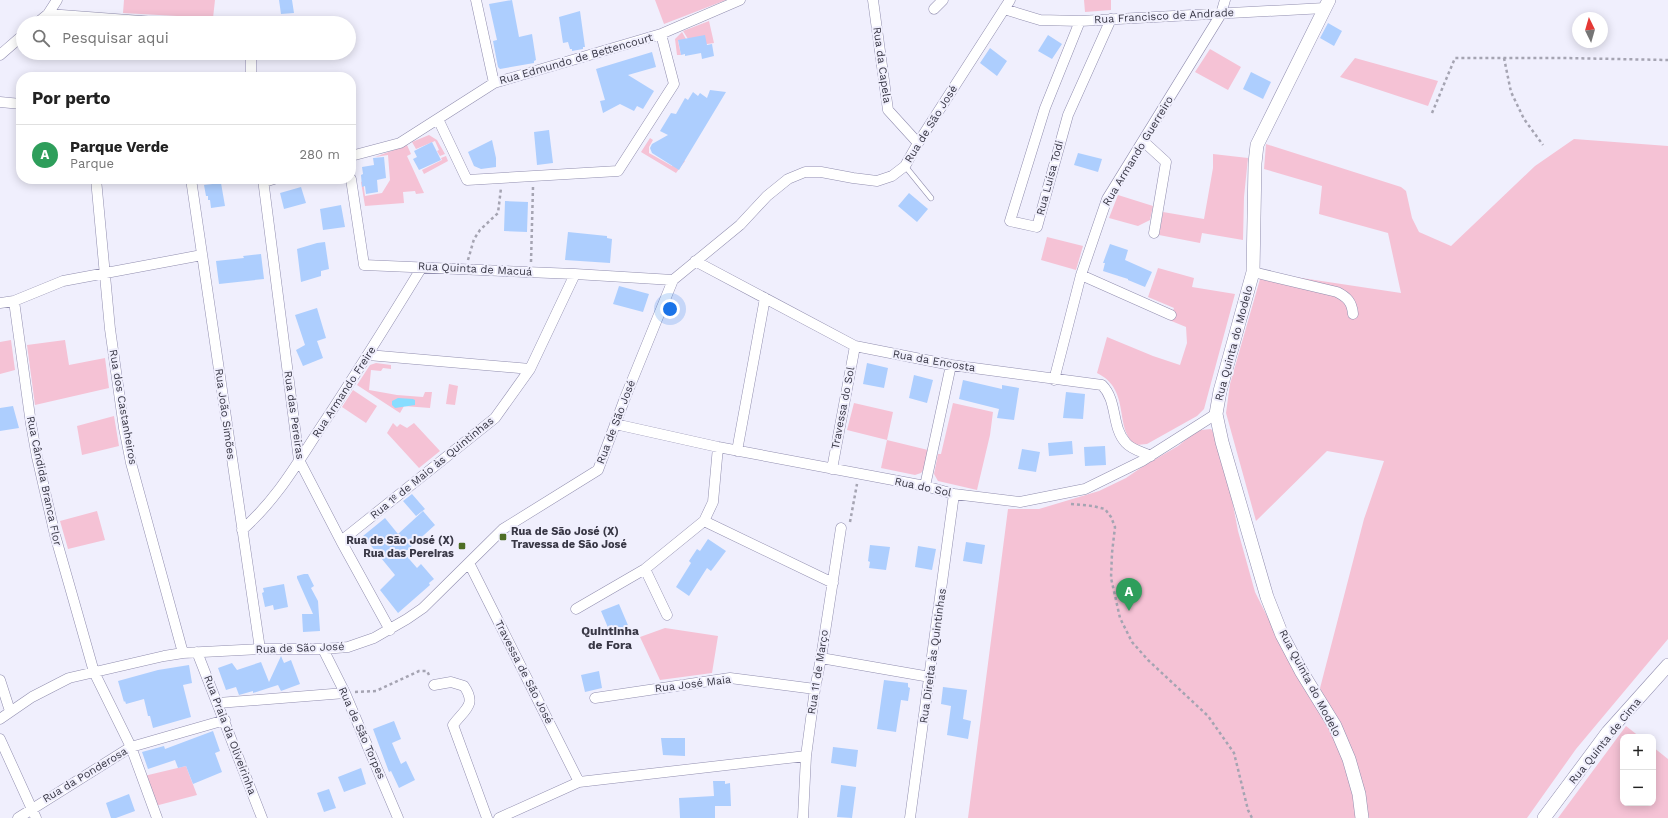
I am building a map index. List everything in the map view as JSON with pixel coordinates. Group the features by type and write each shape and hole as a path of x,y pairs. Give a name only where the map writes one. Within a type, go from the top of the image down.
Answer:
{"street":[{"path":"46,16 57,0"},
{"path":"476,0 494,83"},
{"name":"Rua Edmundo de Bettencourt","path":"356,155 400,143 494,83 661,34 740,0"},
{"name":"Rua da Capela","path":"873,0 888,110 918,143"},
{"path":"934,9 942,0"},
{"name":"Rua de São José","path":"0,719 32,696 59,683 94,672 183,653 260,649 341,648 360,644 390,630 423,608 437,596 503,529 598,470 673,280 740,225 768,196 788,179 805,172 821,172 877,181 892,176 905,166 918,143 1010,0"},
{"name":"Rua Armando Guerreiro","path":"1054,380 1081,275 1107,199 1221,14 1225,0"},
{"name":"Rua Francisco de Andrade","path":"1004,9 1040,20 1080,21 1221,14 1327,4"},
{"name":"Rua Quinta do Modelo","path":"1327,4 1257,145 1255,163 1252,272 1220,391 1216,414 1222,442 1267,597 1282,635 1298,665 1335,726 1349,759 1359,794 1362,818"},
{"path":"48,14 75,16"},
{"name":"Rua Luísa Todi","path":"1080,21 1045,108 1010,222 1037,227 1068,115 1111,19"},
{"path":"438,119 468,180 618,171 674,84 661,34"},
{"path":"0,55 16,41"},
{"path":"251,60 252,72"},
{"path":"0,102 16,104"},
{"path":"1143,141 1166,162 1154,233"},
{"name":"Rua dos Castanheiros","path":"96,184 110,328 124,428 131,463 183,653"},
{"name":"Rua João Simões","path":"192,184 260,649"},
{"name":"Rua das Pereiras","path":"267,184 299,460 341,542 390,630"},
{"name":"Rua Quinta de Macuá","path":"352,184 364,265 575,274 673,280"},
{"path":"0,303 14,301 63,281 202,255"},
{"name":"Rua da Encosta","path":"695,261 855,346 951,365 1054,380 1102,385 1108,392 1113,403 1119,434 1127,444 1152,456"},
{"name":"Rua Armando Freire","path":"242,530 261,513 284,485 368,355 422,267"},
{"path":"1252,272 1337,292 1345,296 1350,302 1353,314"},
{"name":"Rua 1º de Maio às Quintinhas","path":"341,542 495,418 530,368 575,274"},
{"path":"1081,275 1170,315"},
{"path":"737,451 765,298"},
{"name":"Rua Cândida Branca Flor","path":"14,301 31,424 55,535 94,672 131,747 157,818"},
{"name":"Travessa do Sol","path":"832,469 855,346"},
{"path":"368,355 530,368"},
{"path":"925,486 951,365"},
{"name":"Rua do Sol","path":"615,424 737,451 925,486 954,494 1020,502 1085,489 1152,456 1216,414"},
{"path":"576,609 645,568 704,521 713,502 718,447"},
{"name":"Rua Direita às Quintinhas","path":"910,818 954,494"},
{"path":"704,521 833,583"},
{"name":"Rua 11 de Março","path":"803,818 806,756 814,689 821,658 841,528"},
{"name":"Travessa de São José","path":"469,563 579,782"},
{"path":"645,568 667,615"},
{"name":"Rua de São Torpes","path":"323,649 345,693 398,818"},
{"name":"Rua Praia da Oliveirinha","path":"197,652 225,720 262,818"},
{"path":"821,658 930,677"},
{"name":"Rua Quinta de Cima","path":"1544,818 1608,732 1668,665"},
{"name":"Rua José Maia","path":"596,698 730,678 814,689"},
{"path":"0,680 10,711"},
{"path":"434,685 451,682 464,686 470,695 470,704 453,725 487,818"},
{"path":"218,704 345,693"},
{"name":"Rua da Ponderosa","path":"18,818 131,747 225,720"},
{"path":"0,738 36,818"},
{"path":"499,818 579,782 806,756"}],"lane":[{"path":"905,166 931,198"}],"path":[{"path":"1432,113 1455,58 1668,60"},
{"path":"1504,58 1511,92 1524,119 1543,145"},
{"path":"530,270 533,183"},
{"path":"467,260 474,239 480,230 498,213 501,186"},
{"path":"841,528 849,530 858,474"},
{"path":"1060,494 1061,499 1065,503 1105,509 1111,517 1115,527 1111,578 1120,618 1132,642 1148,660 1208,716 1234,754 1248,810 1252,818"},
{"path":"345,693 376,691 419,671 427,671 434,685"}],"shaded area":[{"path":"124,0 215,0 213,16 177,16 123,13"},
{"path":"655,0 726,0 664,24"},
{"path":"1084,0 1111,0 1111,10 1085,12"},
{"path":"709,21 714,43 707,44 688,39 683,31"},
{"path":"682,32 686,39 678,41 681,55 677,55 675,39"},
{"path":"1210,49 1241,67 1228,90 1195,72"},
{"path":"1355,58 1438,81 1428,106 1340,77"},
{"path":"429,135 437,140 445,154 440,156 437,151 439,150 435,141 416,149 412,142"},
{"path":"650,138 653,140 649,147 649,153 672,166 681,151 680,158 685,161 676,173 641,152"},
{"path":"1574,139 1668,146 1668,639 1576,749 1527,818 1368,818 1319,692 1364,519 1384,461 1327,451 1256,521 1226,413 1230,384 1262,272 1401,293 1388,233 1319,214 1322,186 1264,169 1266,144 1401,187 1406,191 1412,218 1419,232 1451,246 1535,166"},
{"path":"407,145 411,154 407,156 424,193 416,194 415,191 403,192 404,203 365,206 361,182 363,181 365,196 382,193 390,180 388,155 375,157"},
{"path":"1213,154 1248,158 1244,197 1243,240 1202,233 1200,243 1159,235 1163,212 1204,219 1213,168"},
{"path":"446,156 448,161 424,174 422,170 442,160 441,158"},
{"path":"1118,195 1153,206 1150,220 1138,226 1109,218"},
{"path":"1047,237 1083,246 1076,270 1041,260"},
{"path":"1158,268 1194,278 1192,287 1235,294 1204,409 1197,416 1147,444 1136,445 1129,438 1125,429 1119,399 1115,389 1108,380 1097,373 1107,337 1153,356 1180,365 1187,343 1186,327 1169,320 1174,308 1148,297"},
{"path":"11,340 15,370 0,374 0,342"},
{"path":"65,340 69,365 105,358 109,388 35,405 27,345"},
{"path":"376,363 391,365 391,369 383,368 381,371 371,370 369,390 397,395 423,397 425,392 432,392 430,408 404,406 400,413 357,385 370,365"},
{"path":"449,384 458,386 455,405 446,404"},
{"path":"353,390 377,406 366,423 342,407"},
{"path":"854,403 893,412 887,440 847,430"},
{"path":"953,403 993,412 990,435 977,490 938,481 934,474 938,454 941,454"},
{"path":"114,416 119,446 82,455 77,426"},
{"path":"393,423 397,427 400,424 407,428 414,423 440,451 419,468 387,433"},
{"path":"1211,429 1218,440 1230,489 1238,531 1255,592 1298,678 1331,727 1356,797 1358,818 968,818 1008,509 1039,509 1099,491 1126,478 1178,446 1193,434 1201,430"},
{"path":"887,440 928,450 924,469 921,473 915,475 881,468"},
{"path":"97,511 105,540 68,549 60,521"},
{"path":"665,628 718,636 712,673 660,680 640,637"},
{"path":"1626,726 1636,734 1620,734"},
{"path":"1620,734 1620,806 1656,806 1656,749 1668,759 1668,818 1558,818"},
{"path":"186,766 197,795 155,806 144,776"}],"water":[{"path":"398,398 413,399 415,400 415,405 395,408 392,405 392,401"}],"building":[{"path":"279,0 292,0 294,13 281,14"},
{"path":"512,0 519,37 532,34 536,60 534,63 500,69 498,67 493,41 497,40 489,4"},
{"path":"580,11 585,47 583,47 583,49 572,51 568,42 563,43 559,17"},
{"path":"1328,23 1342,31 1334,46 1320,38"},
{"path":"705,35 707,45 712,44 714,56 702,59 701,53 685,56 685,54 681,55 678,40"},
{"path":"1048,35 1062,44 1052,59 1038,51"},
{"path":"990,48 1007,61 997,76 980,63"},
{"path":"652,52 656,67 628,75 654,91 643,109 637,106 634,111 620,104 603,113 600,101 605,100 596,69"},
{"path":"1251,72 1271,82 1263,99 1243,89"},
{"path":"710,90 726,92 679,170 652,153 650,148 652,144 668,135 660,131 671,113 676,114 685,98 688,100 693,92 698,96 700,93 707,98"},
{"path":"549,130 553,163 537,165 534,132"},
{"path":"492,140 496,158 496,167 481,169 474,166 468,152"},
{"path":"432,142 441,160 419,170 413,159 417,157 414,151"},
{"path":"1078,153 1102,159 1098,172 1074,165"},
{"path":"384,157 386,178 377,180 378,192 366,194 365,186 362,187 362,167 374,165 373,158"},
{"path":"221,184 225,206 211,208 210,200 208,200 208,196 206,196 204,185"},
{"path":"301,187 306,203 284,209 280,193"},
{"path":"909,193 928,209 917,222 898,206"},
{"path":"505,201 528,202 527,232 504,231"},
{"path":"341,205 345,227 323,230 320,209"},
{"path":"568,232 607,236 607,238 612,239 610,263 565,260"},
{"path":"325,242 329,269 321,271 321,276 301,282 297,249"},
{"path":"1110,244 1128,250 1125,260 1152,272 1145,287 1128,279 1103,271 1105,263 1103,263"},
{"path":"261,254 264,279 219,284 216,261 244,258 243,256"},
{"path":"619,286 649,294 643,312 613,304"},
{"path":"317,308 326,338 317,341 323,358 303,366 296,350 305,345 295,315"},
{"path":"867,363 888,368 884,388 863,384"},
{"path":"914,375 933,380 927,403 909,398"},
{"path":"963,380 1002,389 1002,385 1019,388 1014,420 997,418 999,409 959,399"},
{"path":"1066,392 1085,394 1083,419 1063,418"},
{"path":"13,406 19,428 0,431 0,408"},
{"path":"1072,441 1073,454 1049,456 1048,443"},
{"path":"1105,446 1106,465 1085,466 1084,447"},
{"path":"1022,449 1040,452 1036,472 1018,469"},
{"path":"412,494 425,509 416,516 403,501"},
{"path":"423,511 435,525 404,553 417,568 421,564 434,579 429,583 430,585 398,613 380,590 395,575 363,536 385,518 398,534"},
{"path":"708,539 726,551 711,571 707,568 689,596 676,587 691,563 689,561 697,549 700,551"},
{"path":"966,542 985,545 982,564 963,561"},
{"path":"870,545 890,547 886,570 869,568 870,562 868,561"},
{"path":"918,546 936,549 932,570 915,567"},
{"path":"308,574 314,586 311,588 318,601 320,631 303,632 302,614 313,614 297,578 297,576"},
{"path":"284,584 288,607 274,610 273,605 265,607 262,593 264,592 263,588"},
{"path":"619,604 630,630 612,637 601,611"},
{"path":"281,656 284,663 291,660 300,684 281,691 278,685 253,693 253,691 239,695 236,687 226,690 218,668 232,663 237,670 261,662 269,682"},
{"path":"189,665 192,683 183,685 191,717 153,728 150,716 148,716 144,699 126,704 125,701 124,702 118,681 158,670"},
{"path":"599,671 602,688 585,692 581,675"},
{"path":"884,680 908,683 908,687 910,688 908,701 901,700 896,732 877,729"},
{"path":"943,687 967,690 963,719 971,721 968,739 947,735 951,706 941,704"},
{"path":"394,721 401,739 392,743 401,764 406,761 415,780 399,788 391,771 389,772 373,729"},
{"path":"213,731 220,751 215,753 222,772 193,784 186,766 178,768 175,760 148,769 142,752 164,746 165,749"},
{"path":"661,738 685,738 685,756 663,755"},
{"path":"833,747 858,750 856,767 831,763"},
{"path":"361,768 366,784 344,792 338,777"},
{"path":"713,781 725,781 725,784 730,783 731,806 715,806 715,818 680,818 679,798 714,796"},
{"path":"841,785 856,787 852,818 837,817"},
{"path":"329,789 336,808 324,812 317,793"},
{"path":"129,794 135,811 116,818 111,818 106,803"}],"place":[{"name":"Rua de São José (X) Travessa de São José","path":"503,537"},
{"name":"Rua de São José (X) Rua das Pereiras","path":"462,546"},
{"name":"Parque Verde","path":"1129,611"}],"district":[{"name":"Quintinha de Fora","path":"610,638"}]}
